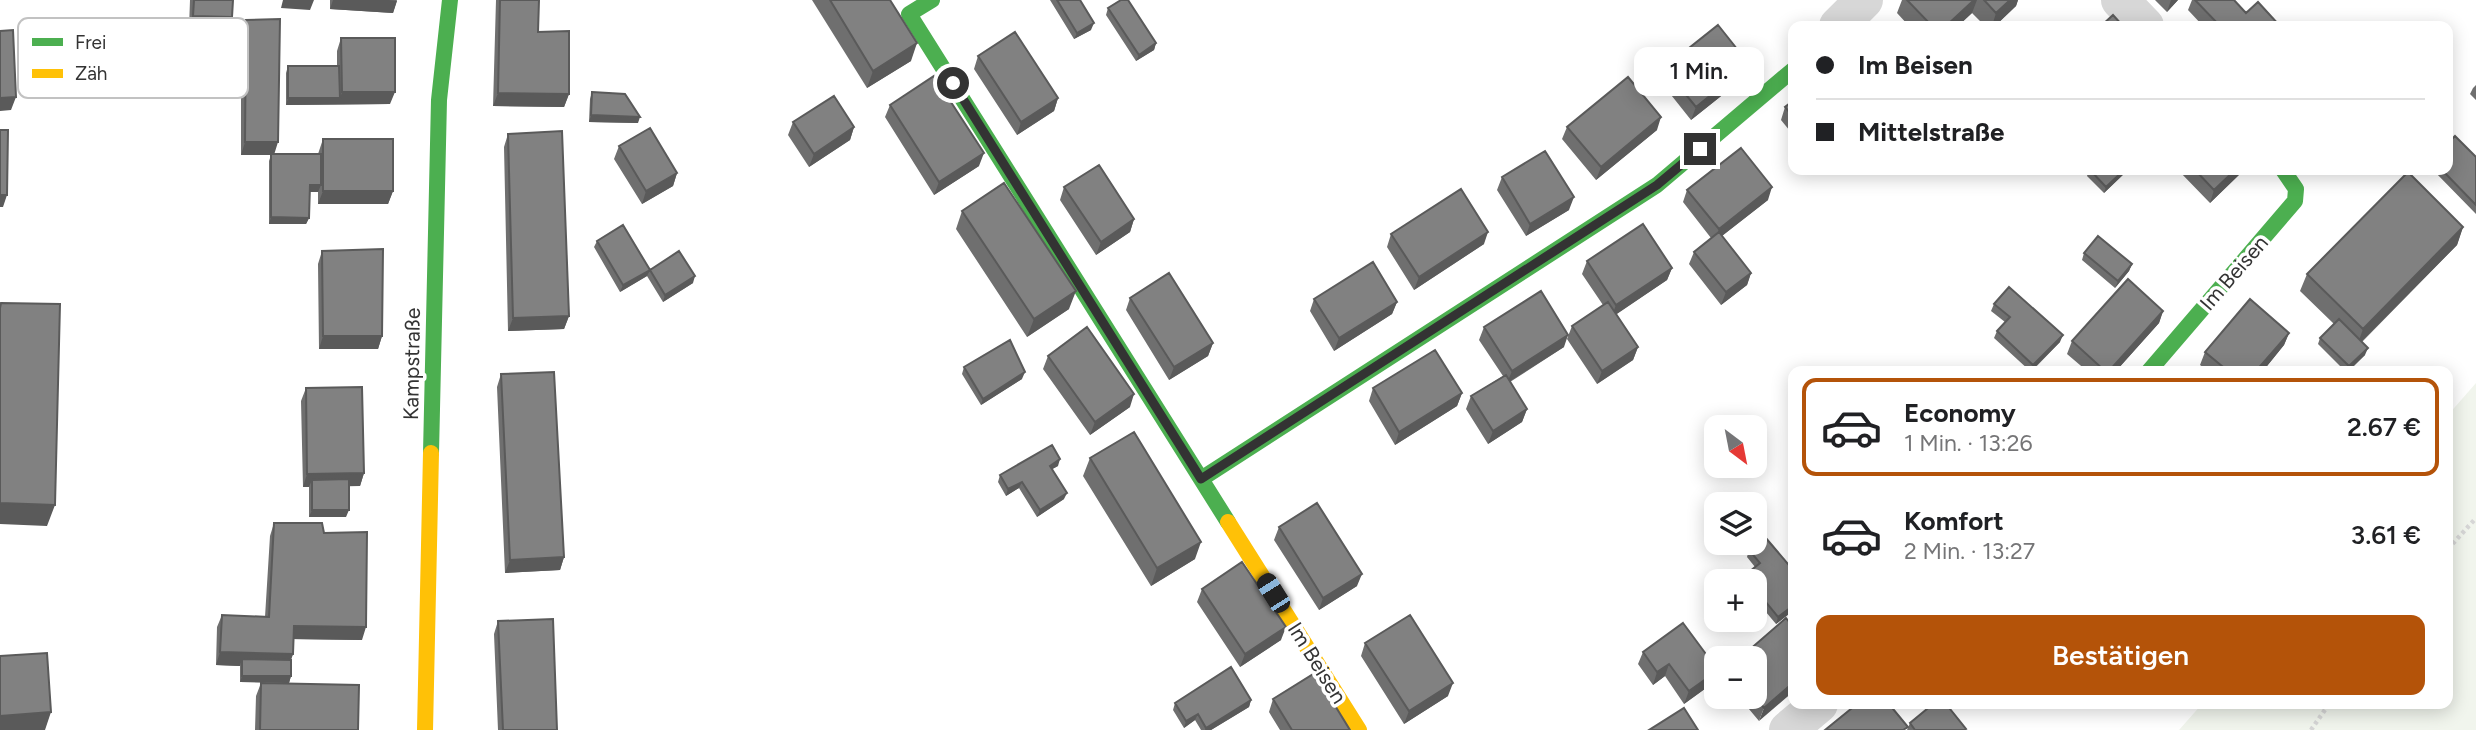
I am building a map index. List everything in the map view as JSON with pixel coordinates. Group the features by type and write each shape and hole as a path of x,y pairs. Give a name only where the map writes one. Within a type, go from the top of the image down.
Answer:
{"street":[{"name":"Kampstraße","path":"425,730 439,100 450,0"},
{"name":"Im Beisen","path":"932,0 909,14 1359,730"},
{"path":"1843,21 1864,0"},
{"path":"2120,0 2140,21"},
{"path":"1201,479 1657,185 1788,74"},
{"name":"Im Beisen","path":"2153,366 2295,201 2296,189 2286,175"},
{"path":"1788,730 1813,709"}],"path":[{"path":"2453,543 2476,517"},
{"path":"2311,730 2326,709"}],"shaded area":[{"path":"2476,383 2476,730 2179,730 2198,709 2453,709 2453,409"}],"building":[{"path":"194,0 233,0 232,17 193,16"},
{"path":"500,0 539,0 538,32 569,31 569,94 498,93"},
{"path":"830,0 890,0 917,43 873,71"},
{"path":"1057,0 1080,0 1094,23 1077,33"},
{"path":"1121,0 1128,0 1156,43 1139,55 1108,8"},
{"path":"1907,0 1974,0 1951,21 1927,21"},
{"path":"1984,0 2010,0 1996,13"},
{"path":"2195,0 2234,0 2246,13 2258,2 2275,21 2215,21"},
{"path":"2113,15 2118,21 2106,21"},
{"path":"280,19 278,142 245,142 248,20"},
{"path":"1718,25 1749,64 1696,107 1664,68"},
{"path":"13,30 16,97 0,98 0,31"},
{"path":"1015,32 1058,98 1021,122 978,56"},
{"path":"341,38 395,38 395,92 342,92"},
{"path":"288,66 339,66 340,98 288,98"},
{"path":"934,76 984,153 939,182 890,105"},
{"path":"1628,77 1661,117 1601,167 1567,127"},
{"path":"592,92 625,94 640,117 591,115"},
{"path":"834,96 854,127 814,154 793,122"},
{"path":"650,128 677,173 646,191 619,146"},
{"path":"0,130 8,130 7,195 0,195"},
{"path":"562,131 569,316 513,318 508,134"},
{"path":"2455,136 2476,157 2476,205 2447,175 2453,175"},
{"path":"323,139 393,139 393,191 323,191"},
{"path":"1741,148 1772,187 1719,229 1687,190"},
{"path":"1545,151 1574,197 1530,224 1502,177"},
{"path":"271,154 321,154 321,185 310,185 309,218 271,217"},
{"path":"1099,165 1134,219 1101,242 1064,187"},
{"path":"2095,175 2119,175 2106,187"},
{"path":"2200,175 2230,175 2214,190"},
{"path":"2405,175 2411,175 2463,227 2363,329 2307,274"},
{"path":"1004,183 1076,291 1034,319 962,211"},
{"path":"1461,189 1488,232 1419,277 1391,234"},
{"path":"1643,224 1672,268 1616,305 1587,261"},
{"path":"623,225 650,270 623,285 597,241"},
{"path":"1719,232 1751,273 1726,292 1694,252"},
{"path":"2098,236 2132,264 2118,281 2084,253"},
{"path":"383,249 382,336 323,336 322,251"},
{"path":"679,251 695,276 665,295 650,270"},
{"path":"1373,262 1397,302 1339,338 1314,299"},
{"path":"1169,273 1213,343 1174,367 1130,298"},
{"path":"2128,279 2163,311 2114,366 2100,366 2072,341"},
{"path":"2009,287 2063,335 2033,365 1997,331 2010,317 1994,304"},
{"path":"1541,291 1568,335 1512,371 1484,327"},
{"path":"2250,299 2289,333 2260,366 2222,366 2205,352"},
{"path":"1608,302 1638,347 1602,371 1572,326"},
{"path":"1,303 60,304 55,505 0,503"},
{"path":"2339,319 2368,348 2349,366 2320,338"},
{"path":"1087,327 1134,394 1095,422 1048,356"},
{"path":"1010,340 1025,372 983,399 964,367"},
{"path":"1435,350 1462,393 1399,432 1373,388"},
{"path":"554,372 564,557 510,560 501,374"},
{"path":"1506,375 1527,409 1493,431 1471,396"},
{"path":"362,387 364,473 307,474 306,388"},
{"path":"1134,432 1201,542 1157,568 1090,458"},
{"path":"1052,445 1060,459 1050,466 1067,493 1040,510 1022,482 1008,489 1000,475"},
{"path":"349,479 349,510 312,510 312,480"},
{"path":"1317,503 1362,574 1323,598 1279,527"},
{"path":"274,523 322,523 324,533 367,532 366,627 294,626 293,654 220,652 222,615 269,617"},
{"path":"1767,539 1788,564 1788,610 1778,617 1767,604 1767,569 1753,569 1760,563 1753,555 1767,555"},
{"path":"1242,562 1286,627 1245,654 1202,589"},
{"path":"1410,615 1453,683 1409,711 1365,643"},
{"path":"1786,618 1788,620 1788,687 1767,705 1767,646 1754,646"},
{"path":"553,619 557,730 503,730 498,621"},
{"path":"1683,623 1704,651 1704,680 1689,691 1669,664 1657,672 1643,652"},
{"path":"47,653 51,712 0,716 0,656"},
{"path":"242,659 291,660 291,676 242,676"},
{"path":"1231,667 1251,700 1206,728 1198,714 1186,721 1175,703"},
{"path":"1315,673 1350,730 1292,730 1273,699"},
{"path":"261,683 359,685 358,730 260,730"},
{"path":"1684,708 1698,730 1649,730"},
{"path":"1851,709 1893,709 1908,727 1903,730 1825,730"},
{"path":"1927,709 1950,709 1966,729 1915,730 1910,723"}],"traffic: fast":[{"path":"431,453 439,100 450,0"},
{"path":"932,0 909,14 1228,522"},
{"path":"1201,479 1657,185 1788,74"},
{"path":"2153,366 2295,201 2296,189 2286,175"}],"traffic: slow":[{"path":"425,730 431,453"},
{"path":"1228,522 1359,730"}],"route":[{"path":"953,83 1201,479 1657,185 1700,149"}]}
